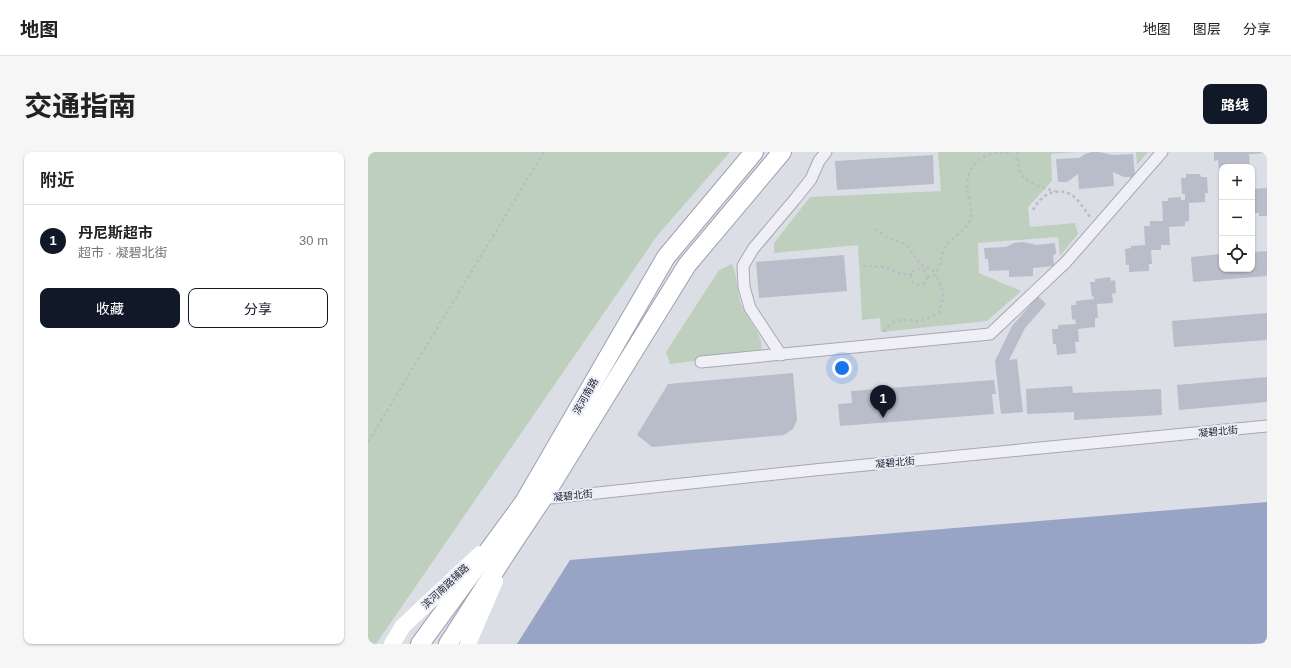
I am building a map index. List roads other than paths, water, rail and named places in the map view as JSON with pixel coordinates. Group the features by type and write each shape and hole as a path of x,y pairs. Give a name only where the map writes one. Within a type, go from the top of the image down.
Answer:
{"main road":[{"name":"滨河南路","path":"420,644 524,502 666,257 754,152"},
{"name":"滨河南路","path":"448,644 543,498 687,265 782,152"},
{"name":"滨河南路辅路","path":"392,644 403,626 503,532"},
{"path":"468,644 509,549"}],"street":[{"path":"781,355 750,308 744,287 743,266 753,249 807,184 819,161 826,152"},
{"path":"701,362 990,334 1066,262 1162,152"},
{"name":"凝碧北街","path":"524,502 543,498 814,470 1267,426"}],"water":[{"path":"1267,502 1267,643 517,644 570,560"}],"place":[{"name":"丹尼斯超市","path":"883,418"}]}
